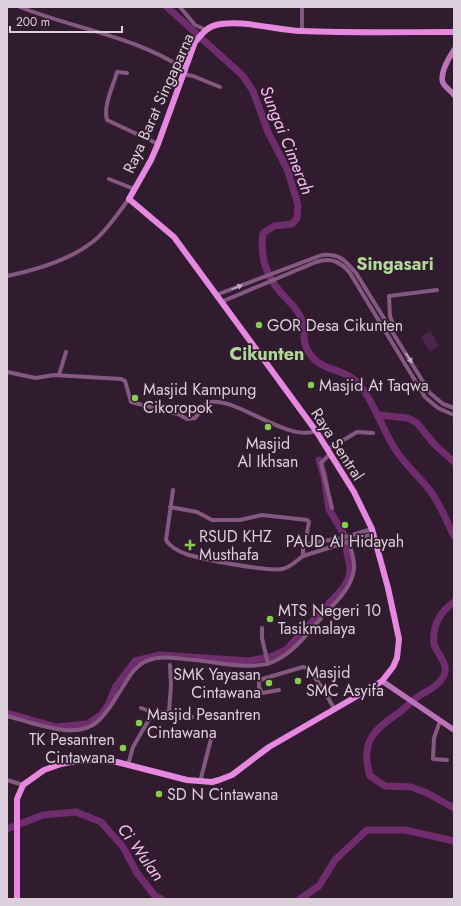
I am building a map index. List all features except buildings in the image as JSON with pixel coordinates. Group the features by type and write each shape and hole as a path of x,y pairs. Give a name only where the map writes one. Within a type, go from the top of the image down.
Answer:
{"main road":[{"name":"Raya Barat Singaparna","path":"128,199 158,144 183,71 195,42 205,31 218,24 235,24 302,31"},
{"path":"302,31 454,32"},
{"path":"454,50 447,60 443,79 445,86 454,95"},
{"name":"Raya Sentral","path":"128,199 174,238 316,431 354,492 372,532 388,588 399,639 397,658 382,681"},
{"path":"17,899 16,813 18,795 23,785 44,770 68,762 95,760 128,765 177,779 212,782 232,775 269,747 335,710 382,681 454,730"}],"street":[{"path":"180,7 195,25 205,31"},
{"path":"302,7 302,31"},
{"path":"23,8 135,43 166,56 183,71 220,87"},
{"path":"128,73 117,72 110,89 105,114 107,120 158,144"},
{"path":"109,179 134,189"},
{"path":"7,276 56,261 84,248 103,232 128,199"},
{"path":"216,296 259,278 322,255 336,255 347,262 435,399 442,404 454,408"},
{"path":"221,302 322,260 336,261 350,273 365,291 395,347 425,397 438,408 454,414"},
{"path":"271,274 274,279"},
{"path":"390,329 394,326 390,316 389,296 436,290"},
{"path":"395,347 400,345"},
{"path":"59,375 66,352"},
{"path":"7,372 36,378 59,375 120,378 125,381 131,402 178,414 187,419 195,418 207,403 220,402 231,404 256,417 284,428 310,433 316,431"},
{"path":"332,508 321,463 329,451 357,432 373,433"},
{"path":"173,490 166,540 168,544 186,554 260,568 279,570 285,569 303,556 347,542 372,532"},
{"path":"170,507 197,512 212,520 240,520 262,514 307,520 309,522 303,548 303,556"},
{"path":"305,544 319,543 372,532"},
{"path":"7,716 48,727 67,730 90,727 105,714 132,673 149,660 173,658 235,665 286,654 342,595 354,569 347,542"},
{"path":"319,543 320,551"},
{"path":"262,628 262,638 267,659"},
{"path":"169,712 171,684 170,665"},
{"path":"279,690 262,693 258,687 259,680 303,667 308,668 323,689 335,710"},
{"path":"141,708 149,711 151,716"},
{"path":"128,765 134,747 151,716 160,712 169,712 192,716"},
{"path":"440,721 434,738 432,759 447,760"},
{"path":"200,782 212,735"},
{"path":"7,780 23,785"}],"shaded area":[{"path":"430,331 439,346 430,352 421,337"}],"waterway":[{"name":"Sungai Cimerah","path":"167,7 243,76 253,91 268,132 288,171 298,205 297,218 292,224 274,226 263,233 262,250 265,265 271,280 296,309 302,320 306,348 314,359 325,367 351,377 362,388 372,404 392,444 404,461 432,493 454,536"},
{"path":"377,415 408,418 417,423 434,444 454,462"},
{"path":"7,713 56,727 88,724 101,715 108,705 116,686 135,661 160,655 249,661 273,656 286,650 344,587 349,577 350,567 343,533 329,509 324,476 319,460"},
{"name":"Sungai Cimerah","path":"454,602 441,615 434,631 435,648 445,665 444,675 436,685 416,698 376,731 371,738 367,754 367,764 370,776 385,786 411,787 427,793 454,808"},
{"name":"Ci Wulan","path":"7,829 43,815 76,812 101,822 123,847 137,873 155,896 161,899"},
{"name":"Ci Wulan","path":"300,899 319,886 335,860 367,830 405,830 454,841"}],"place":[{"name":"GOR Desa Cikunten","path":"259,325"},
{"name":"Masjid At Taqwa","path":"311,385"},
{"name":"Masjid Kampung Cikoropok","path":"135,398"},
{"name":"Masjid Al Ikhsan","path":"268,427"},
{"name":"PAUD Al Hidayah","path":"345,525"},
{"name":"RSUD KHZ Musthafa","path":"190,545"},
{"name":"MTS Negeri 10 Tasikmalaya","path":"270,619"},
{"name":"Masjid SMC Asyifa","path":"298,681"},
{"name":"SMK Yayasan Cintawana","path":"269,683"},
{"name":"Masjid Pesantren Cintawana","path":"139,723"},
{"name":"TK Pesantren Cintawana","path":"123,748"},
{"name":"SD N Cintawana","path":"159,794"}],"district":[{"name":"Singasari","path":"395,264"},
{"name":"Cikunten","path":"267,354"}]}
